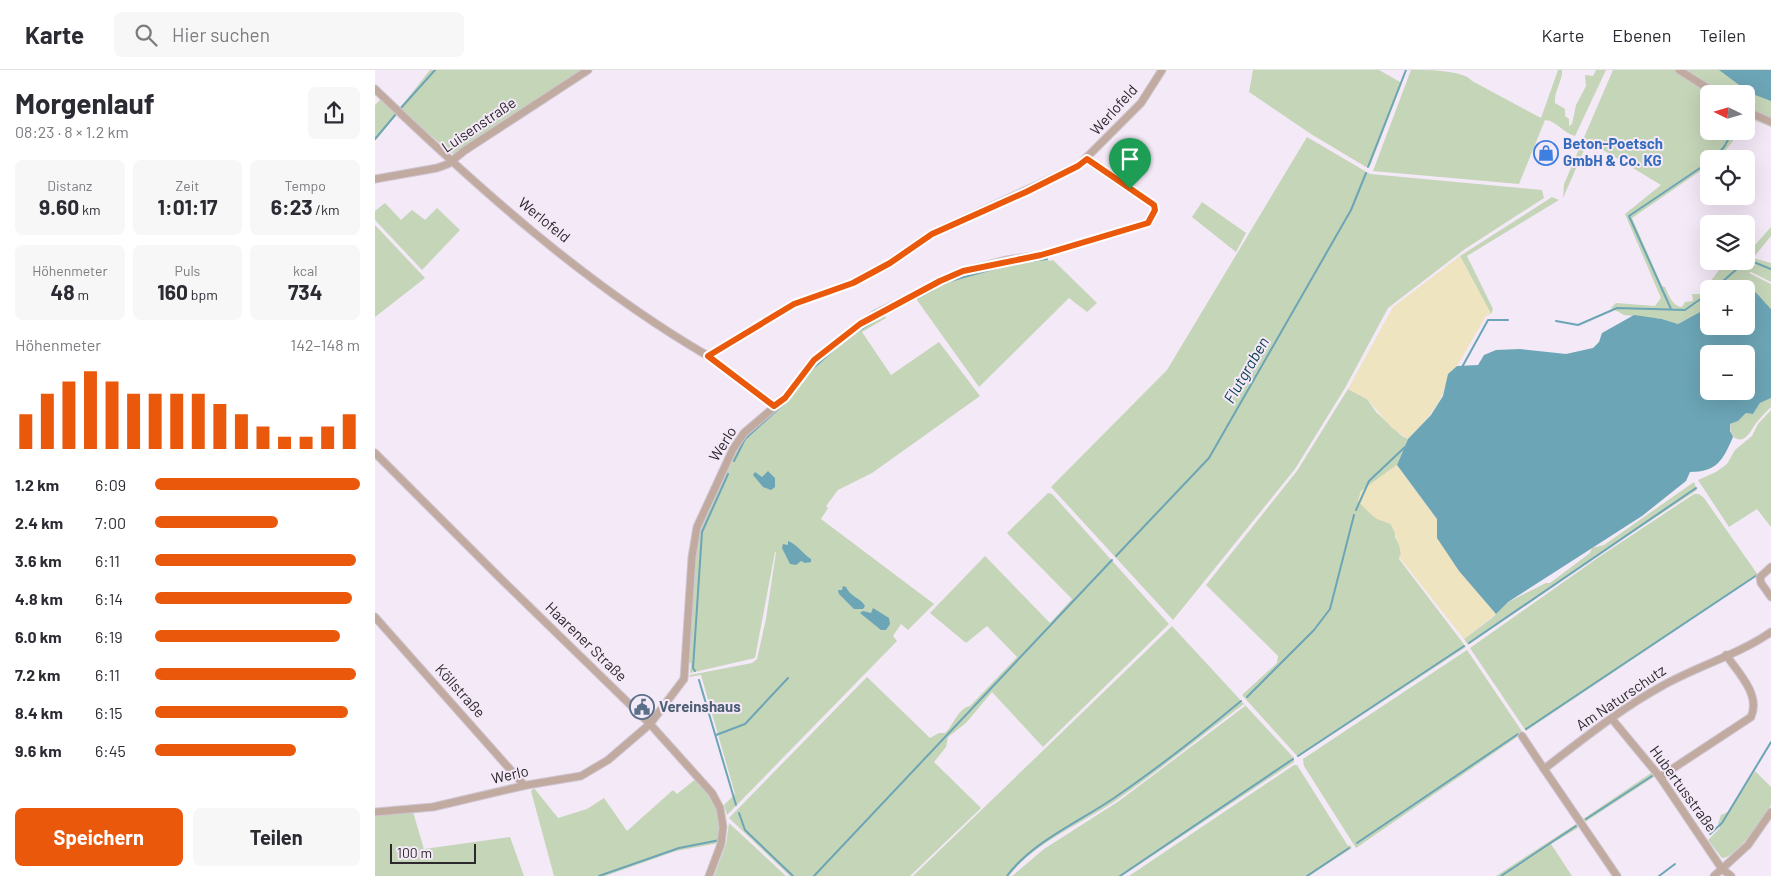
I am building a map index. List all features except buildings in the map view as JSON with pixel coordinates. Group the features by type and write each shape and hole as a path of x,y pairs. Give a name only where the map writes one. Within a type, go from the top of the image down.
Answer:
{"street":[{"name":"Luisenstraße","path":"375,179 437,168 451,161 588,70"},
{"name":"Werlofeld","path":"708,356 794,304 853,283 890,263 932,234 1026,192 1078,166 1141,103 1163,70"},
{"path":"1679,70 1703,85"},
{"name":"Werlofeld","path":"375,89 451,161 578,266 626,303 708,356 774,406"},
{"path":"1755,115 1771,122"},
{"name":"Werlo","path":"375,812 433,807 524,785 589,773 622,750 651,724 683,679 692,557 699,520 737,442 774,406 785,398 814,360 860,324 940,281 963,271 1041,255 1148,223 1155,210 1154,205 1087,159"},
{"name":"Haarener Straße","path":"375,453 499,577 651,724 706,785 720,808 723,822 722,835 709,876"},
{"path":"1771,567 1762,573 1760,580 1771,597"},
{"name":"Köllstraße","path":"375,617 524,785"},
{"name":"Am Naturschutz","path":"1544,769 1612,718 1661,686 1771,632"},
{"path":"1660,777 1751,717 1755,709 1753,697 1726,655"},
{"name":"Hubertusstraße","path":"1612,718 1660,777 1722,869 1731,876"},
{"path":"1522,736 1617,876"},
{"path":"1714,876 1749,846 1771,812"}],"green space":[{"path":"430,70 584,70 453,154 399,109"},
{"path":"1253,70 1379,70 1402,83 1370,166 1366,167 1311,134 1249,92"},
{"path":"1411,70 1445,71 1468,77 1472,81 1541,118 1558,70 1562,70 1555,103 1565,109 1565,116 1569,119 1569,126 1572,124 1576,105 1586,86 1585,75 1593,76 1596,70 1606,70 1575,136 1553,122 1545,120 1519,184 1373,171"},
{"path":"1613,70 1674,70 1700,86 1700,140 1733,141 1726,150 1700,150 1700,171 1632,218 1662,286 1665,287 1673,303 1682,307 1685,302 1693,301 1692,294 1700,294 1700,312 1678,324 1662,319 1624,315 1611,308 1616,303 1655,306 1661,298 1625,214 1661,185 1588,141 1563,198 1564,184"},
{"path":"1676,70 1771,70 1771,127 1755,121 1755,85 1700,86"},
{"path":"381,99 397,114 375,141 375,105"},
{"path":"1307,137 1370,174 1542,190 1544,198 1465,249 1388,308 1345,388 1295,469 1173,620 1051,487 1167,370"},
{"path":"1552,197 1559,200 1467,256 1493,309 1491,314 1460,256"},
{"path":"1202,202 1246,233 1236,252 1192,217"},
{"path":"385,203 401,220 412,210 425,220 437,208 460,230 422,270 375,220 375,211"},
{"path":"375,225 425,278 375,317"},
{"path":"1771,227 1771,236 1755,256 1755,245"},
{"path":"1046,257 1049,261 1053,260 1097,303 1087,312 1069,298 979,387 917,300 917,296 967,273"},
{"path":"1755,259 1771,263 1771,282 1751,272 1749,273 1771,284 1771,309 1756,296 1755,280 1711,280 1719,270 1755,270"},
{"path":"883,312 886,318 862,332 891,375 939,342 980,396 872,473 838,490 826,506 828,508 821,519 934,604 908,630 901,624 893,636 897,641 727,815 724,805 735,794 701,675 689,677 690,675 752,663 757,659 766,619 776,552 755,658 690,673 691,663 688,663 698,530 737,445 809,369"},
{"path":"1348,389 1367,399 1376,412 1402,436 1408,439 1397,465 1361,491 1358,501 1378,519 1391,524 1400,546 1401,554 1399,559 1466,647 1298,757 1242,695 1277,663 1278,656 1206,585 1297,471"},
{"path":"1771,398 1771,407 1744,439 1736,439 1731,435 1730,424 1738,421 1746,413 1753,414 1760,403"},
{"path":"1771,410 1771,527 1757,509 1729,527 1698,480 1716,472 1727,464 1735,450 1752,436 1758,424"},
{"path":"1694,482 1697,490 1601,553 1468,645 1464,639 1492,618 1508,602 1546,583 1550,583 1590,553 1592,548 1604,545"},
{"path":"1048,493 1052,494 1169,624 1043,747 992,692 966,723 948,737 946,747 934,762 981,808 910,876 790,876 729,818 867,677 930,738 939,733 945,733 948,730 959,713 970,706 1017,657 987,626 966,643 930,613 985,556 1050,623 1072,599 1007,533"},
{"path":"1694,494 1699,494 1704,498 1758,575 1526,731 1470,648 1599,557"},
{"path":"1172,626 1294,758 1294,762 1122,876 1012,876 1044,849 1119,801 1245,706 1244,704 1118,799 1045,843 1019,864 1009,876 913,876"},
{"path":"1467,650 1523,733 1356,848 1304,766 1303,759"},
{"path":"1294,765 1297,765 1348,846 1350,845 1352,848 1309,876 1129,876"},
{"path":"1755,771 1771,787 1769,810 1742,845 1727,857 1722,858 1708,840 1720,828 1718,824 1721,815 1728,812"},
{"path":"1651,773 1654,777 1585,822 1583,819"},
{"path":"697,778 709,794 716,808 719,823 719,843 676,851 605,876 554,876 531,791 534,788 558,818 587,809 604,798 627,831 673,790 677,794"},
{"path":"413,812 424,849 510,837 524,876 375,876 375,813"},
{"path":"729,823 786,876 714,876 726,844"},
{"path":"1576,824 1578,828 1551,844 1572,876 1496,876"}],"sand":[{"path":"1460,256 1491,314 1486,316 1457,366 1448,374 1439,402 1408,439 1392,428 1367,399 1348,389 1393,307"},
{"path":"1397,465 1437,519 1438,538 1459,571 1496,614 1464,639 1399,557 1401,554 1400,547 1395,533 1388,522 1373,516 1358,501 1361,491"}],"water":[{"path":"1719,70 1771,70 1771,101 1755,95 1755,85 1739,85"},
{"path":"1755,292 1771,309 1771,398 1760,403 1753,414 1746,413 1738,421 1730,424 1730,431 1733,437 1722,458 1713,467 1707,470 1690,472 1686,481 1642,516 1508,602 1496,614 1459,571 1437,538 1437,519 1397,465 1408,439 1431,415 1443,396 1448,374 1457,366 1478,365 1484,355 1496,350 1520,349 1566,354 1593,348 1599,342 1602,333 1634,315 1662,319 1678,324 1700,312 1700,335 1755,335"},
{"path":"768,471 775,478 775,487 771,490 763,487 753,475 755,472 762,477"},
{"path":"788,541 811,559 811,562 805,563 801,561 796,565 790,564 782,548 783,544 788,545"},
{"path":"843,586 863,603 865,606 863,609 854,609 839,594 838,590 842,590"},
{"path":"873,608 889,618 890,624 886,630 881,630 860,613 863,611 871,613"}],"waterway":[{"path":"400,109 435,70"},
{"path":"1368,167 1406,70"},
{"path":"375,139 396,114"},
{"path":"1721,150 1728,140"},
{"path":"1671,309 1629,216 1700,168"},
{"name":"Flutgraben","path":"1116,556 1209,458 1351,210 1366,173"},
{"path":"950,281 1014,263 1047,259"},
{"path":"1755,263 1771,269"},
{"path":"1724,280 1736,270"},
{"path":"917,298 934,289"},
{"path":"1556,321 1578,325 1617,308 1685,310 1700,299"},
{"path":"903,305 910,301"},
{"path":"855,333 887,313"},
{"path":"1461,369 1488,320 1508,320"},
{"path":"734,461 745,439 788,400 811,370 839,345"},
{"path":"1356,510 1369,481 1405,447"},
{"path":"695,671 693,668 702,532 728,474"},
{"path":"1469,643 1696,488"},
{"path":"1247,697 1314,630 1330,609 1354,515"},
{"path":"814,876 1112,560"},
{"path":"1526,729 1757,575"},
{"path":"1298,756 1464,646"},
{"path":"716,735 745,724 788,678"},
{"path":"699,680 736,805"},
{"path":"1007,876 1029,853 1130,787 1179,751 1241,701"},
{"path":"1357,843 1518,734"},
{"path":"1710,834 1722,823 1771,742"},
{"path":"1120,876 1293,759"},
{"path":"1586,819 1652,776"},
{"path":"739,813 745,830 793,876"},
{"path":"1501,876 1576,826"},
{"path":"599,876 679,848 720,840"},
{"path":"1307,876 1349,848"},
{"path":"1659,876 1675,864"}],"place":[{"name":"Beton-Poetsch GmbH & Co. KG","path":"1546,153"},
{"name":"Vereinshaus","path":"642,707"}],"route":[{"path":"1087,159 1130,189 1155,207 1150,220 1145,225 1041,255 981,266 940,281 875,314 860,324 814,360 785,398 774,406 708,356 794,304 853,283 890,263 932,234 1026,192 1078,166 1087,159"}]}
